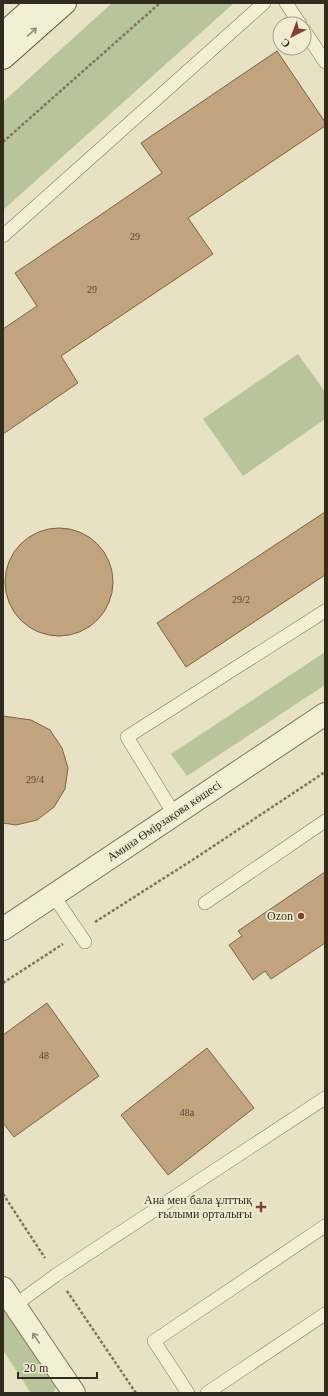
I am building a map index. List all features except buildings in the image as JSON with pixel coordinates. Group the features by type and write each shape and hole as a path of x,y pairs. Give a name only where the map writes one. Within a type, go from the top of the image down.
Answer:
{"street":[{"path":"3,34 38,3"},
{"path":"3,58 65,3"},
{"name":"Амина Өмірзақова көшесі","path":"3,929 325,714"},
{"path":"9,1297 71,1391"}],"lane":[{"path":"3,236 264,3"},
{"path":"286,3 295,16"},
{"path":"312,42 325,62"},
{"path":"174,814 127,737 325,611"},
{"path":"205,903 325,821"},
{"path":"53,895 82,938"},
{"path":"9,1297 56,1275 325,1098"},
{"path":"188,1393 154,1341 325,1226"},
{"path":"207,1393 325,1314"}],"path":[{"path":"3,142 160,3"},
{"path":"3,983 82,938 194,860 325,772"},
{"path":"3,1194 136,1393"}],"green space":[{"path":"112,3 234,3 3,210 3,102"},
{"path":"298,354 325,392 325,419 243,476 203,419"},
{"path":"325,652 325,685 187,776 171,754"},
{"path":"3,1305 57,1385 53,1393 31,1393 3,1350"}],"place":[{"name":"Ozon","path":"301,916"},
{"name":"Ана мен бала ұлттық ғылыми орталығы","path":"261,1207"}]}
